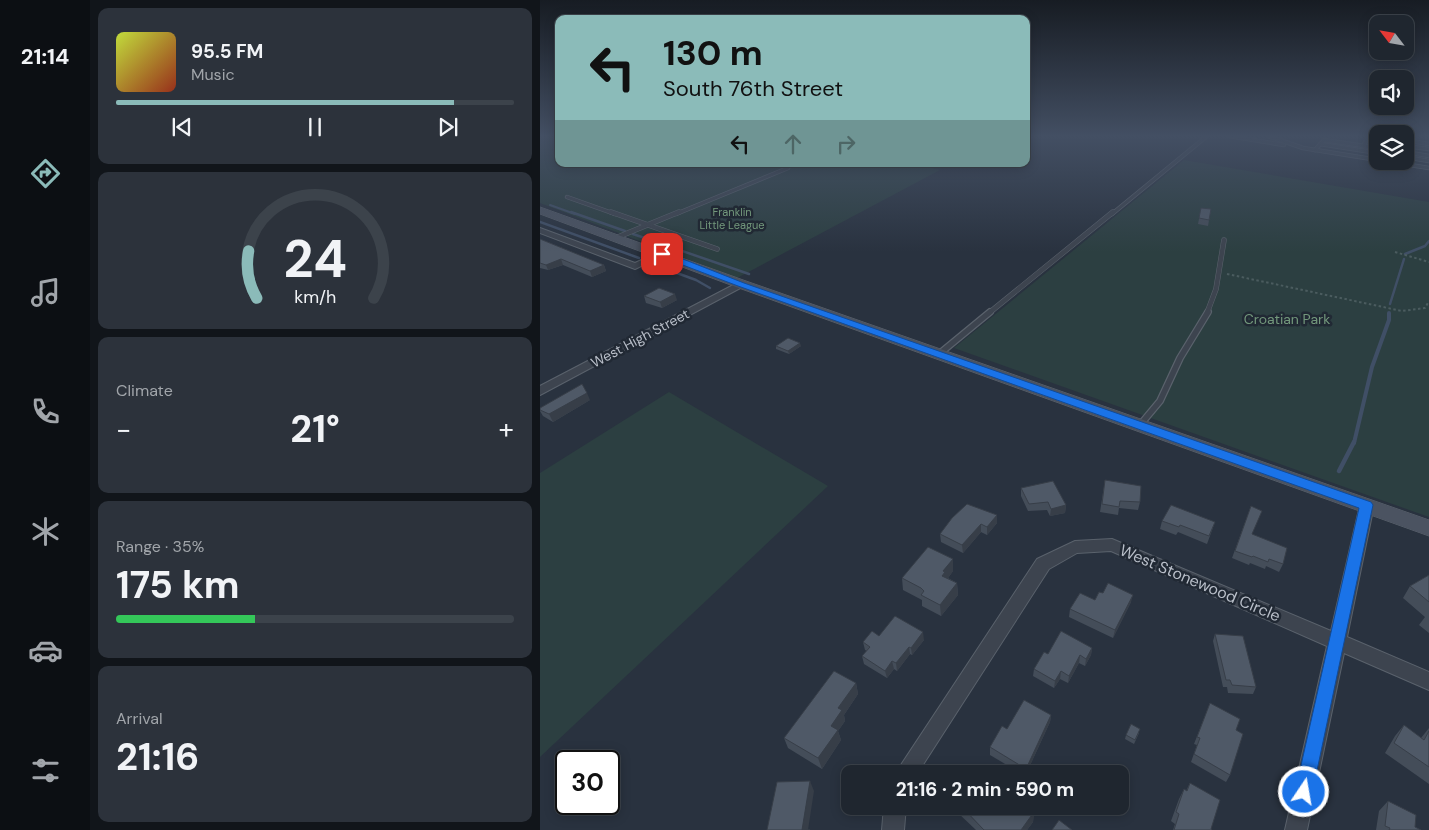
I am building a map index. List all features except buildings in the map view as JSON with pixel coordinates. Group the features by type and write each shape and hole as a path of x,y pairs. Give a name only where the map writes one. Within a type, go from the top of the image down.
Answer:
{"main road":[{"path":"540,210 618,237 741,284 1429,528"}],"street":[{"path":"540,230 635,266 662,254"},
{"name":"West High Street","path":"540,391 741,284"},
{"path":"1296,830 1367,505"},
{"name":"West Stonewood Circle","path":"911,765 1043,564 1075,547 1112,545 1429,682"},
{"path":"893,830 894,815"}],"lane":[{"path":"618,237 771,175"},
{"path":"939,354 1159,175"},
{"path":"567,197 717,249"},
{"path":"1140,425 1160,401 1180,358 1210,308 1216,289 1224,240"}],"path":[{"path":"1395,252 1429,262"},
{"path":"1218,273 1402,311 1425,308 1429,300"}],"green space":[{"name":"Franklin Little League","path":"540,175 931,175 737,278 540,203"},
{"name":"Croatian Park","path":"1166,175 1270,175 1429,202 1429,517 954,348"},
{"path":"669,392 828,486 540,757 540,473"}],"waterway":[{"path":"550,205 575,214"},
{"path":"571,212 625,231"},
{"path":"540,222 639,258"},
{"path":"633,234 749,274"},
{"path":"1405,254 1425,246 1429,241"},
{"path":"1390,304 1404,259"},
{"path":"655,265 696,280 710,288"},
{"path":"1354,443 1372,367 1389,320 1389,313"},
{"path":"1339,471 1354,442"}],"route":[{"path":"662,254 741,284 1367,505 1304,792"}]}
